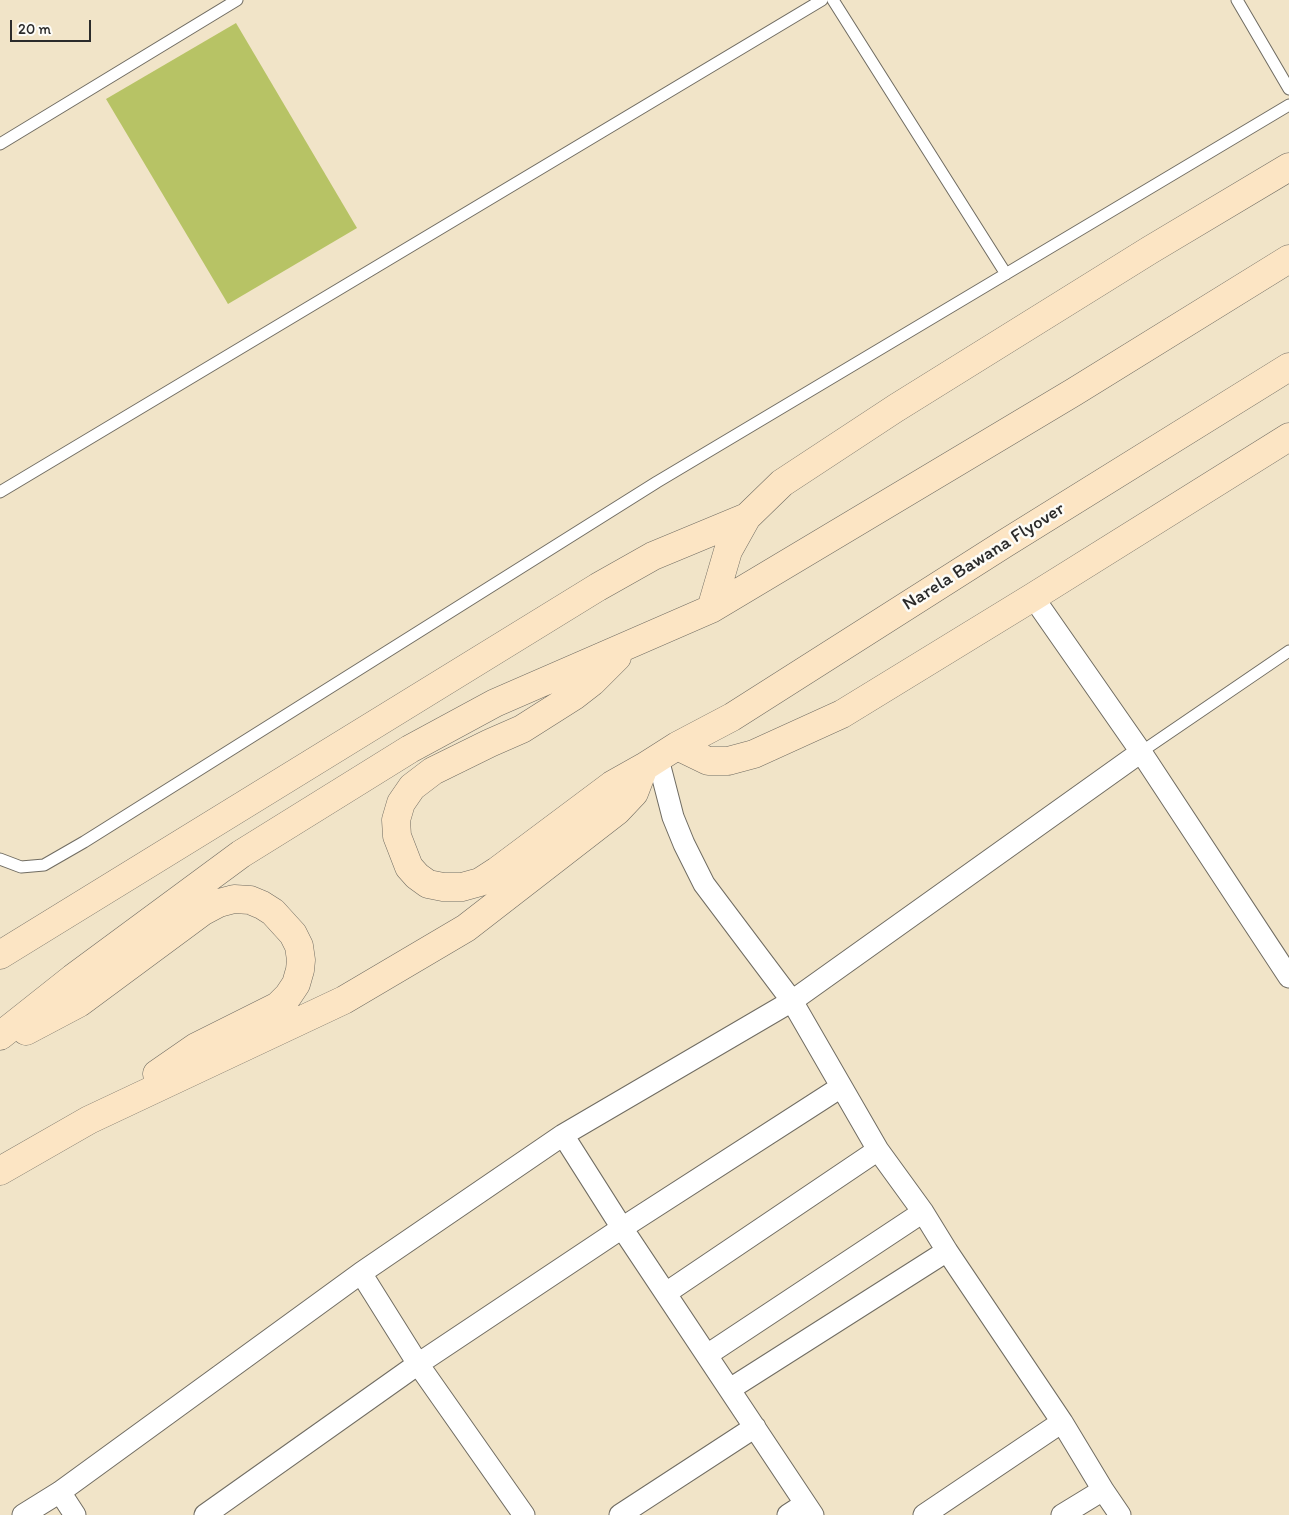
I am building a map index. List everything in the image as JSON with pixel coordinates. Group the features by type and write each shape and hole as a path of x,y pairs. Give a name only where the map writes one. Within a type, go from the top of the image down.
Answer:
{"main road":[{"path":"711,609 728,551 747,516 782,483 896,408 1150,250 1289,167"},
{"path":"0,1036 73,978 241,854 410,748 495,703 711,609 1074,392 1289,259"},
{"name":"Narela Bawana Flyover","path":"628,646 592,682 574,696 522,729 490,742 433,771 412,787 401,803 396,820 397,836 409,867 417,876 428,884 443,887 462,887 480,882 612,785 732,717 1004,544 1289,367"},
{"path":"89,1120 344,1000 466,928 617,811 634,793 660,757 708,761 728,760 754,754 842,714 1289,437"},
{"path":"0,955 598,587 653,556 747,516"},
{"path":"0,1044 79,1003 202,912 219,903 234,899 250,900 262,905 273,912 293,934 299,946 300,970 296,984 278,1006 196,1047 89,1120 0,1171"}],"street":[{"path":"1033,597 1141,752 1289,977"},
{"path":"23,1515 60,1492 361,1274 563,1135 792,1001 1141,752"},
{"path":"660,757 672,817 704,884 792,1001 878,1150 923,1212 947,1251 1062,1422 1120,1515"},
{"path":"205,1515 418,1364 622,1228 841,1087"},
{"path":"563,1135 622,1228 755,1427 802,1511"},
{"path":"666,1293 878,1150"},
{"path":"708,1356 923,1212"},
{"path":"730,1389 947,1251"},
{"path":"361,1274 418,1364 524,1515"},
{"path":"924,1515 1062,1422"},
{"path":"620,1515 755,1427"},
{"path":"1062,1515 1103,1490"},
{"path":"60,1492 75,1515"}],"lane":[{"path":"0,144 237,0"},
{"path":"0,492 822,0"},
{"path":"833,0 1006,274"},
{"path":"1237,0 1289,89"},
{"path":"0,859 22,867 44,865 84,842 657,482 1289,105"},
{"path":"1141,752 1289,651"}],"green space":[{"path":"236,23 357,228 228,304 106,99"}]}
